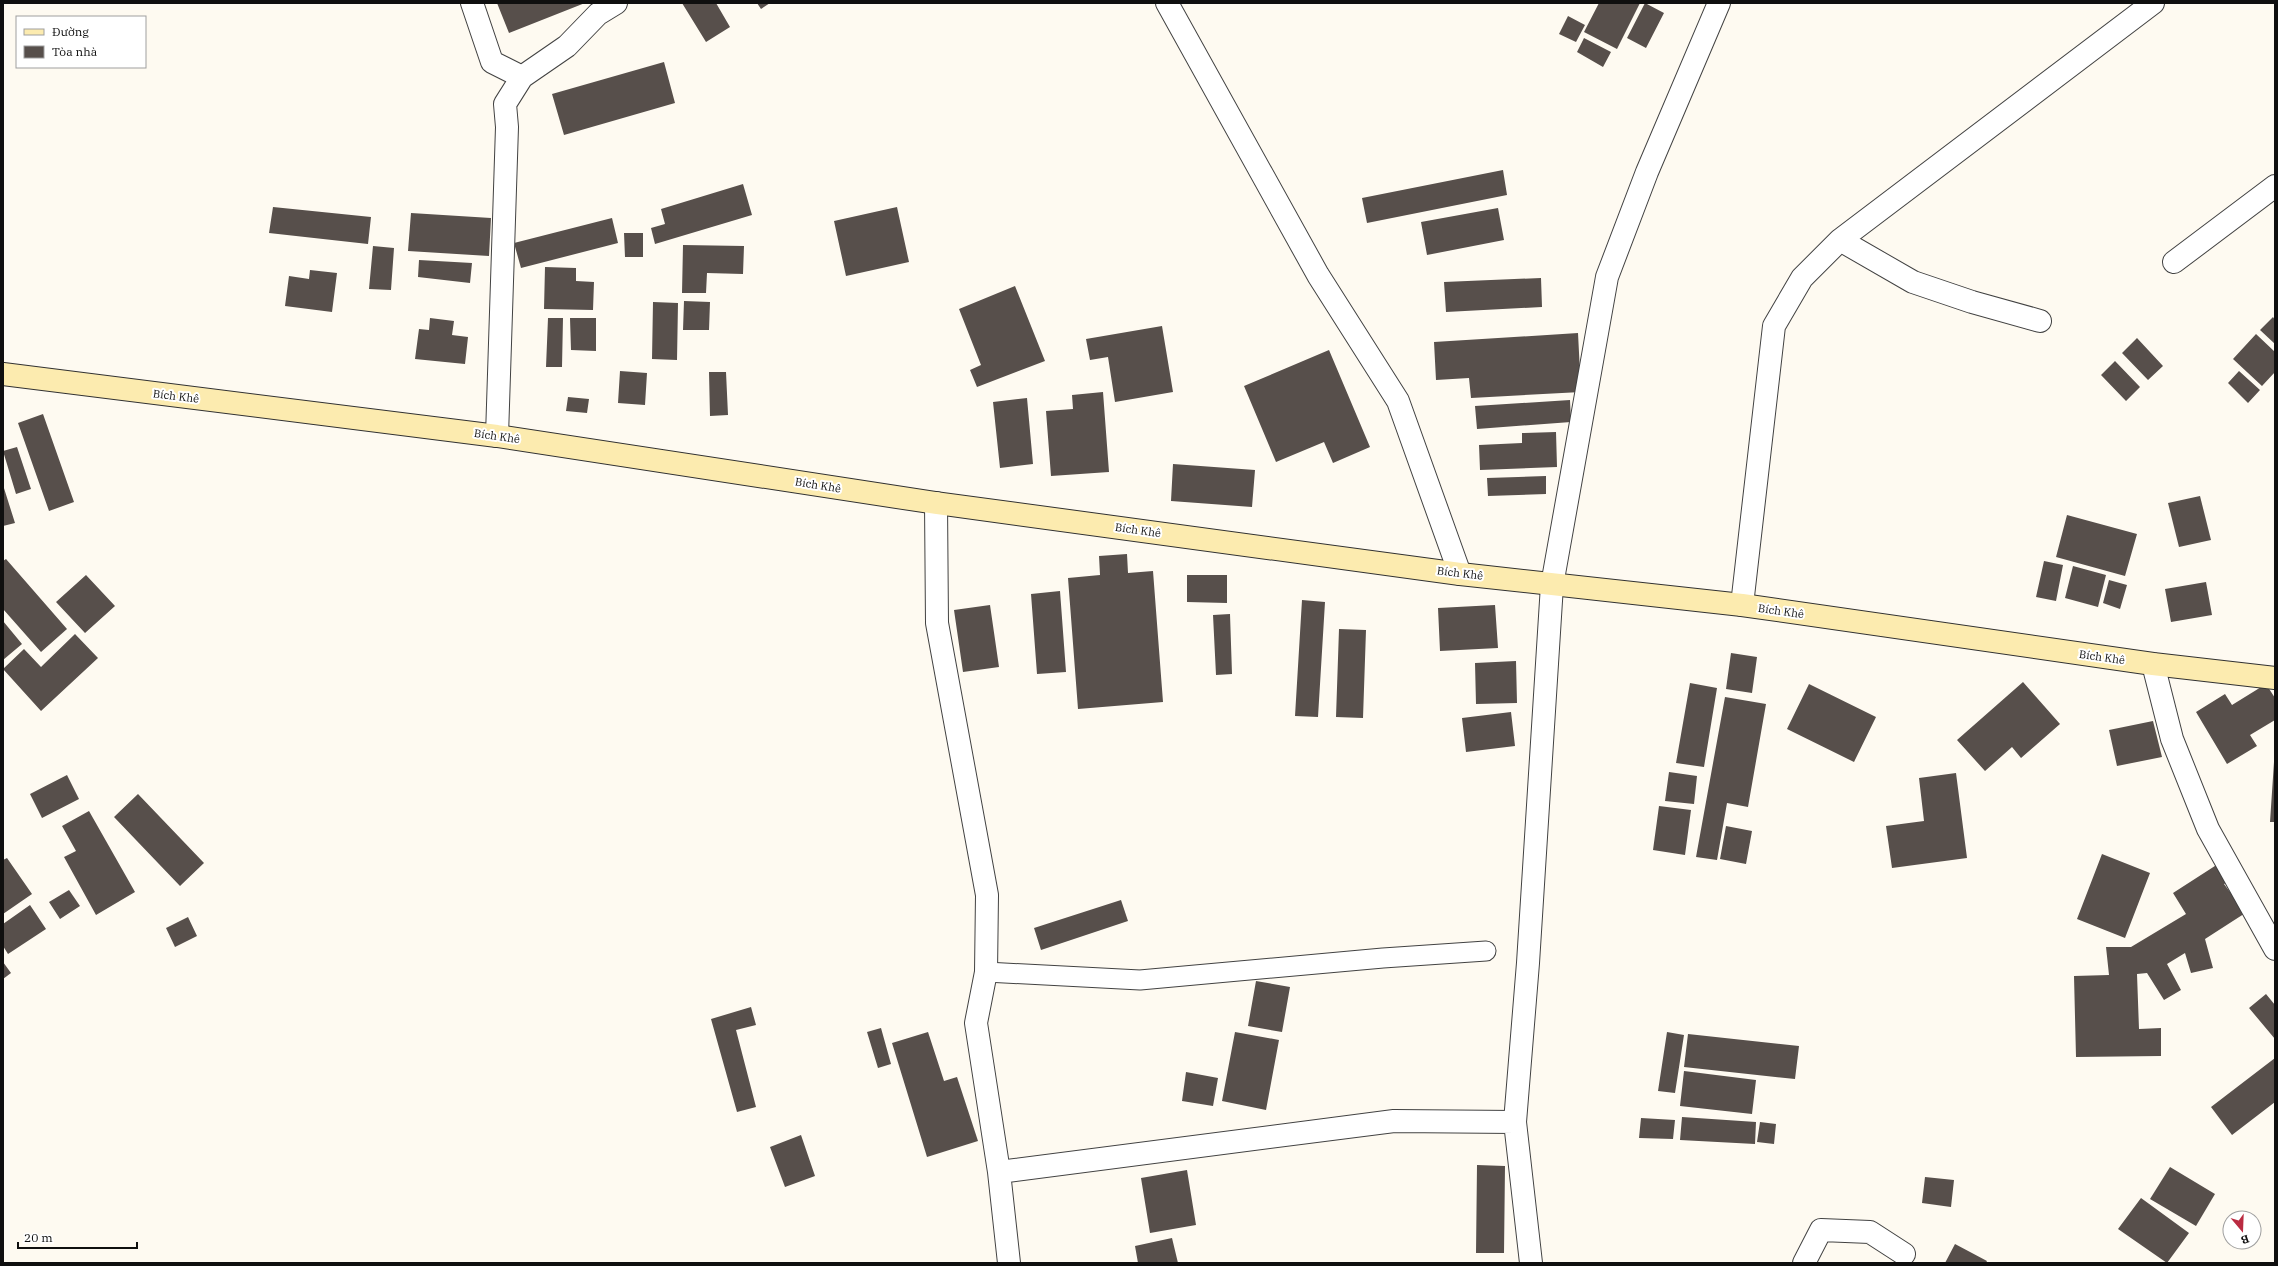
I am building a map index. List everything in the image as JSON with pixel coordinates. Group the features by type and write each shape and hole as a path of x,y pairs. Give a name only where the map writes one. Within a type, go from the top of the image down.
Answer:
{"main road":[{"name":"Bích Khê","path":"3,374 497,436 936,503 1460,574 1742,605 2153,664 2275,678"}],"street":[{"path":"472,3 492,62 522,77"},
{"path":"497,436 507,127 505,104 522,77 567,46 598,14 616,3"},
{"path":"1167,3 1318,275 1398,401 1460,574"},
{"path":"1531,1263 1515,1122 1528,963 1552,585 1607,277 1647,172 1719,3"},
{"path":"1742,605 1774,326 1802,278 1840,240 2153,3"},
{"path":"2174,262 2275,186"},
{"path":"1840,240 1912,282 1972,302 2040,321"},
{"path":"936,503 937,622 987,895 986,972 976,1023 999,1172 1009,1263"},
{"path":"2153,664 2172,739 2208,829 2275,949"},
{"path":"999,1172 1394,1121 1515,1122"},
{"path":"1804,1263 1822,1230 1870,1232 1904,1254"}],"lane":[{"path":"986,972 1140,980 1383,958 1486,951"}],"building":[{"path":"497,3 585,3 509,33"},
{"path":"682,3 716,3 730,27 706,42"},
{"path":"757,3 770,3 761,9"},
{"path":"1599,3 1640,3 1617,49 1584,32"},
{"path":"1645,3 1664,13 1646,48 1627,38"},
{"path":"1568,16 1585,25 1576,42 1559,34"},
{"path":"1584,38 1611,52 1603,67 1577,52"},
{"path":"664,62 675,103 564,135 552,94"},
{"path":"1503,170 1507,195 1367,223 1362,198"},
{"path":"743,184 752,215 655,244 651,228 665,224 661,209"},
{"path":"273,207 371,217 368,244 269,233"},
{"path":"897,207 909,262 846,276 834,221"},
{"path":"1498,208 1504,240 1427,255 1421,222"},
{"path":"411,213 491,218 489,256 408,251"},
{"path":"612,218 618,243 521,268 514,243"},
{"path":"624,233 643,233 643,257 625,257"},
{"path":"683,245 744,246 743,274 707,273 706,293 682,293"},
{"path":"373,246 394,248 391,290 369,289"},
{"path":"419,260 472,263 470,283 418,277"},
{"path":"545,267 576,268 576,281 594,282 593,310 544,309"},
{"path":"310,270 337,273 332,312 285,306 289,276 309,279"},
{"path":"1541,278 1542,307 1446,312 1444,282"},
{"path":"1015,286 1045,361 977,387 970,370 981,365 959,309"},
{"path":"684,301 710,302 709,330 683,330"},
{"path":"653,302 678,303 677,360 652,359"},
{"path":"2273,317 2275,320 2275,344 2260,330"},
{"path":"430,318 454,321 452,335 468,337 465,364 415,359 419,329 429,330"},
{"path":"548,318 563,318 562,367 546,367"},
{"path":"570,318 596,318 596,351 571,350"},
{"path":"1162,326 1173,392 1115,402 1108,357 1090,360 1086,339"},
{"path":"1578,333 1581,392 1471,398 1469,378 1436,380 1434,342"},
{"path":"2256,334 2275,352 2275,372 2262,386 2233,359"},
{"path":"2137,338 2163,366 2148,380 2122,353"},
{"path":"1329,350 1370,447 1333,463 1324,442 1276,462 1244,386"},
{"path":"2115,361 2140,387 2126,401 2101,375"},
{"path":"620,371 647,373 645,405 618,403"},
{"path":"2239,371 2260,390 2248,403 2228,383"},
{"path":"709,372 726,372 728,415 710,416"},
{"path":"1103,392 1109,472 1051,476 1046,411 1073,409 1072,395"},
{"path":"568,397 589,399 587,413 566,411"},
{"path":"1027,398 1033,464 1000,468 993,402"},
{"path":"1570,400 1571,422 1477,429 1475,406"},
{"path":"43,414 74,502 49,511 18,423"},
{"path":"1556,432 1557,467 1480,470 1479,445 1522,443 1522,433"},
{"path":"17,447 31,489 16,494 3,451"},
{"path":"1173,464 1255,470 1252,507 1171,501"},
{"path":"1546,476 1546,494 1488,496 1487,478"},
{"path":"3,485 15,523 3,526"},
{"path":"2200,496 2211,540 2179,547 2168,503"},
{"path":"2067,515 2137,534 2125,576 2056,557"},
{"path":"1127,554 1128,573 1153,571 1163,702 1078,709 1068,578 1100,575 1099,556"},
{"path":"6,559 67,629 41,652 3,609 3,561"},
{"path":"2044,561 2063,565 2056,601 2036,597"},
{"path":"2073,566 2106,575 2098,607 2065,598"},
{"path":"86,575 115,606 85,633 56,602"},
{"path":"1187,575 1227,575 1227,603 1187,602"},
{"path":"2109,580 2127,585 2120,609 2103,603"},
{"path":"2206,582 2212,615 2171,622 2165,589"},
{"path":"1060,591 1066,672 1037,674 1031,594"},
{"path":"1302,600 1325,602 1318,717 1295,716"},
{"path":"990,605 999,667 963,672 954,610"},
{"path":"1495,605 1498,648 1440,651 1438,608"},
{"path":"1230,614 1232,674 1216,675 1213,615"},
{"path":"3,621 22,644 3,660"},
{"path":"1339,629 1366,630 1363,718 1336,717"},
{"path":"75,634 98,658 41,711 3,669 24,649 41,667"},
{"path":"1731,653 1757,657 1752,693 1726,689"},
{"path":"1516,661 1517,703 1476,704 1475,663"},
{"path":"2023,682 2060,724 2021,758 2012,747 1985,771 1957,740"},
{"path":"1690,683 1717,688 1704,767 1676,763"},
{"path":"1809,684 1876,717 1854,762 1787,729"},
{"path":"2266,684 2275,698 2275,720 2250,735 2257,746 2227,764 2196,712 2225,694 2232,705"},
{"path":"1725,697 1766,704 1748,807 1727,803 1717,860 1696,857"},
{"path":"1511,712 1515,746 1466,752 1462,718"},
{"path":"2153,721 2162,757 2117,766 2109,730"},
{"path":"2274,762 2275,822 2270,822"},
{"path":"1669,772 1697,776 1694,804 1665,801"},
{"path":"1956,773 1967,858 1892,868 1886,826 1924,821 1919,778"},
{"path":"67,775 79,799 42,818 30,794"},
{"path":"138,794 204,863 180,886 114,817"},
{"path":"1659,806 1691,810 1685,855 1653,850"},
{"path":"89,811 135,892 96,915 64,857 76,851 62,826"},
{"path":"1726,826 1752,831 1746,864 1720,859"},
{"path":"2102,854 2150,873 2125,938 2077,919"},
{"path":"7,858 32,894 3,914 3,860"},
{"path":"2218,864 2229,882 2224,884 2230,892 2236,888 2250,910 2205,939 2213,968 2191,973 2185,953 2167,964 2181,990 2164,1000 2147,973 2137,974 2139,1029 2161,1028 2161,1056 2076,1057 2074,976 2109,975 2106,947 2131,947 2186,914 2173,893"},
{"path":"69,890 80,906 60,919 49,902"},
{"path":"1121,900 1128,921 1041,950 1034,928"},
{"path":"30,905 46,929 8,954 3,946 3,924"},
{"path":"188,917 197,936 175,947 166,928"},
{"path":"3,962 11,973 3,979"},
{"path":"1256,981 1290,987 1282,1032 1248,1026"},
{"path":"2266,994 2275,1005 2275,1039 2249,1008"},
{"path":"751,1007 756,1025 736,1030 756,1107 737,1112 711,1019"},
{"path":"881,1028 891,1064 878,1068 867,1032"},
{"path":"928,1032 944,1081 957,1077 978,1141 927,1157 892,1043"},
{"path":"1235,1032 1279,1040 1266,1110 1222,1101"},
{"path":"1667,1032 1684,1035 1675,1093 1658,1091"},
{"path":"1688,1034 1799,1046 1795,1079 1684,1067"},
{"path":"2275,1058 2275,1102 2232,1135 2211,1107"},
{"path":"1684,1071 1756,1080 1752,1114 1680,1106"},
{"path":"1186,1072 1218,1078 1213,1106 1182,1101"},
{"path":"1682,1117 1756,1122 1755,1144 1680,1140"},
{"path":"1641,1118 1675,1120 1673,1139 1639,1138"},
{"path":"1760,1122 1776,1124 1774,1144 1757,1142"},
{"path":"801,1135 815,1176 785,1187 770,1147"},
{"path":"1477,1165 1505,1166 1504,1253 1476,1253"},
{"path":"2170,1167 2215,1194 2196,1226 2150,1199"},
{"path":"1187,1170 1196,1225 1150,1233 1141,1178"},
{"path":"1925,1177 1954,1180 1951,1207 1922,1203"},
{"path":"2141,1198 2189,1233 2167,1263 2118,1229"},
{"path":"1172,1238 1178,1263 1138,1263 1135,1246"},
{"path":"1955,1244 1987,1261 1986,1263 1945,1263"}]}
